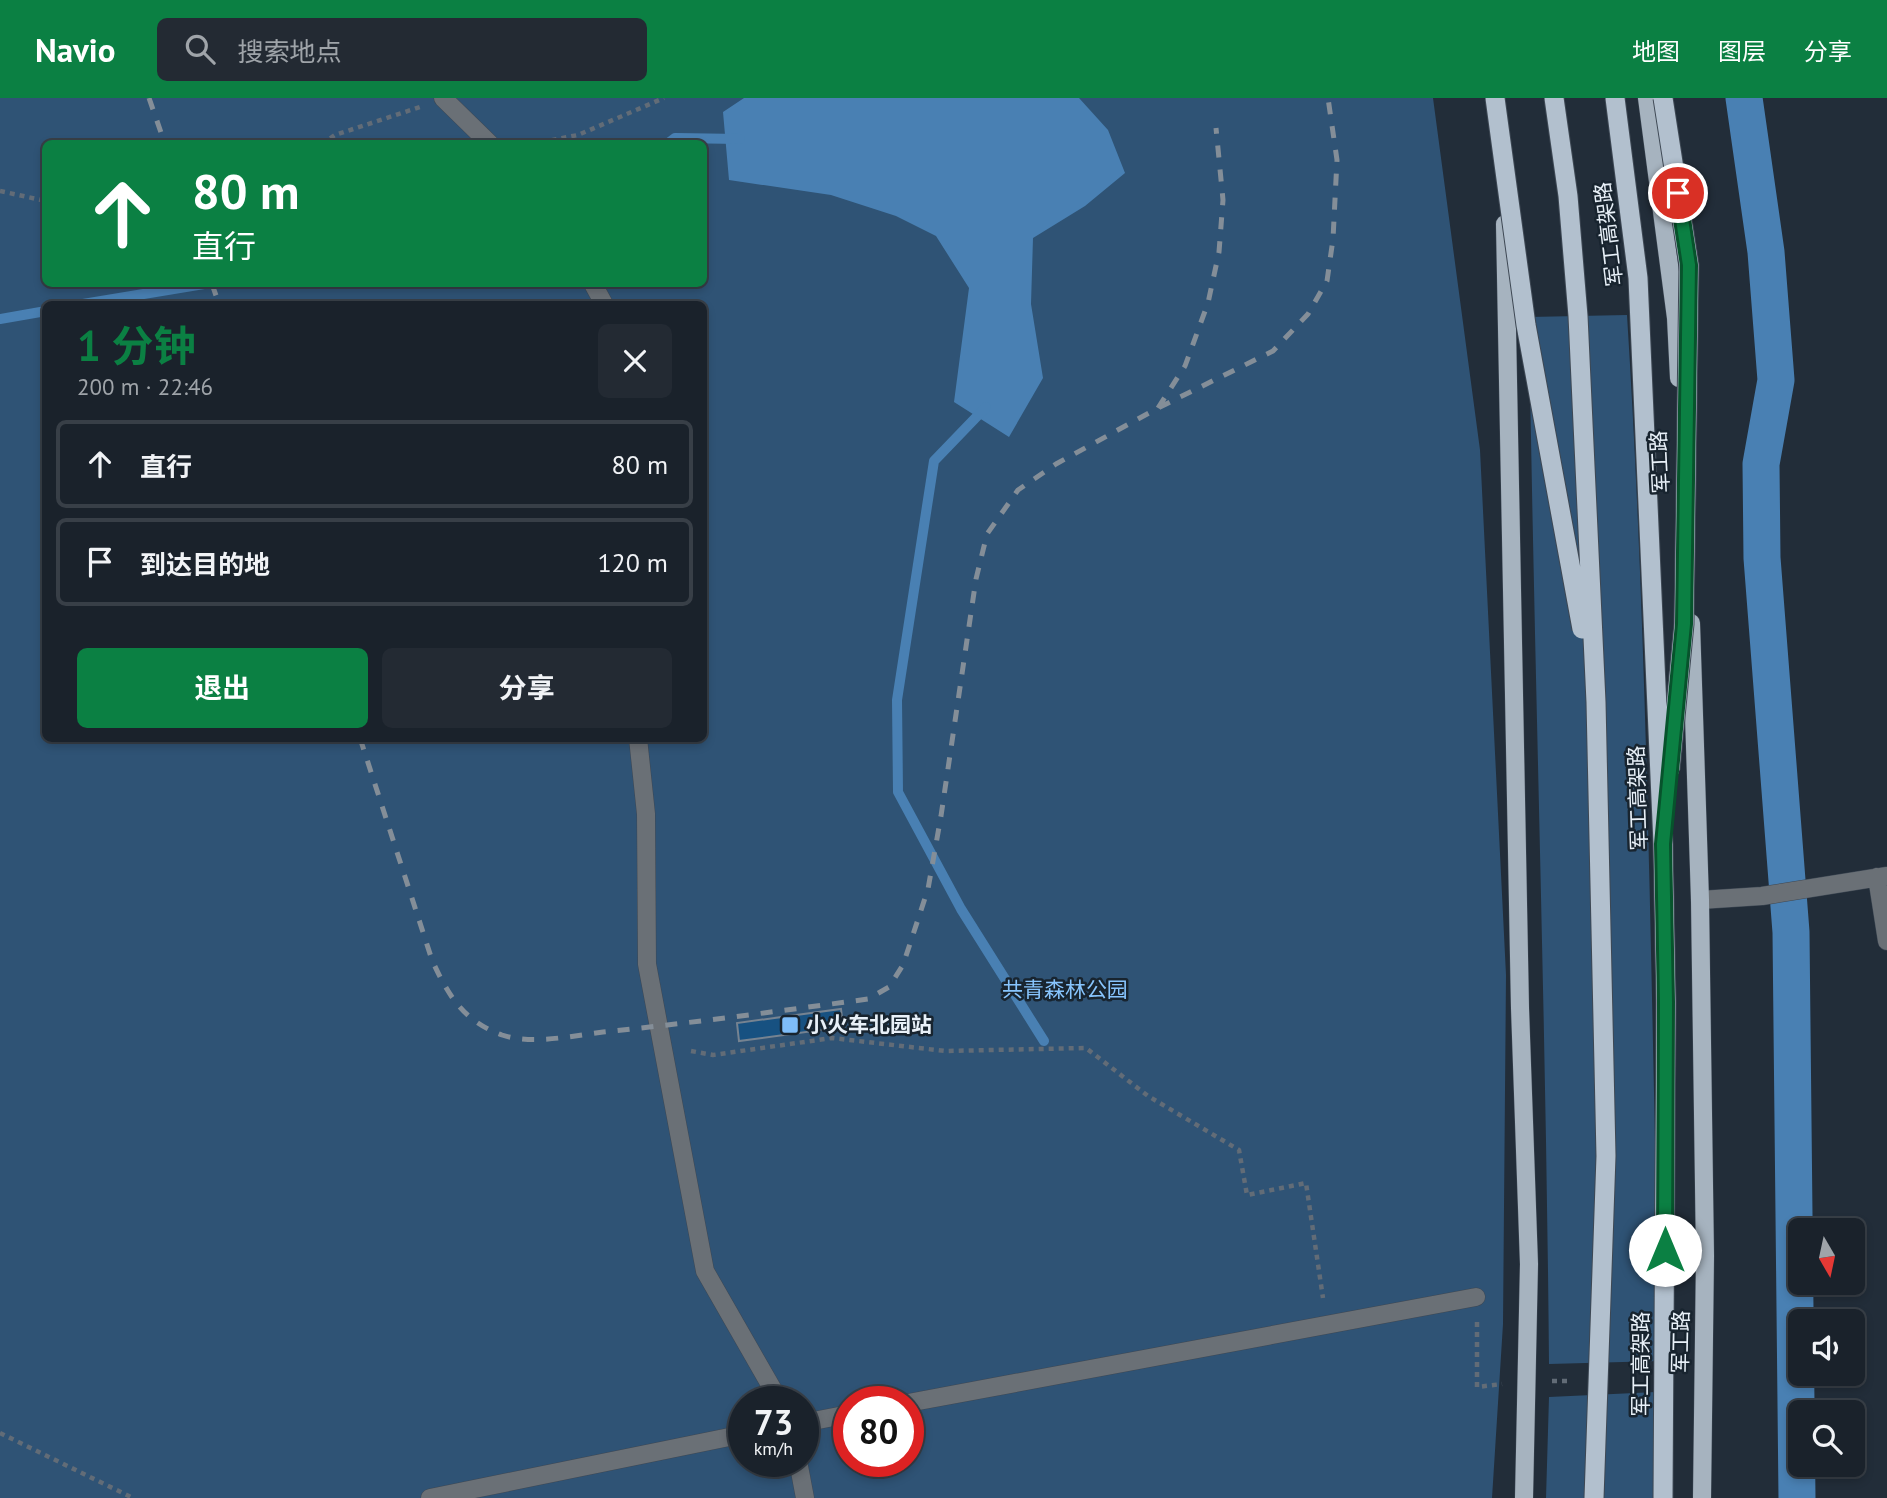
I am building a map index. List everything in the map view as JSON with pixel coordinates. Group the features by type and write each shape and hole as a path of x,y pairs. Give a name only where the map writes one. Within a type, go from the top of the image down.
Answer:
{"highway":[{"path":"1497,98 1525,325 1596,702"},
{"name":"军工高架路","path":"1554,98 1569,196 1578,316 1596,702 1606,1156 1594,1498"},
{"name":"军工高架路","path":"1615,98 1639,278 1663,844 1666,1016 1663,1498"},
{"path":"1663,98 1689,265 1684,624 1663,844"}],"main road":[{"path":"1497,98 1503,124 1520,994 1529,1264 1524,1498"},
{"name":"军工路","path":"1647,98 1676,318 1700,900 1705,1256 1702,1498"}],"street":[{"path":"444,99 486,140"},
{"path":"639,742 646,814 647,964 705,1271 771,1386"},
{"path":"1700,900 1762,896 1882,876 1887,941"},
{"path":"924,1400 1476,1297"},
{"path":"430,1498 728,1437"},
{"path":"801,1477 805,1498"}],"path":[{"path":"552,140 578,135 664,98"},
{"path":"328,140 335,135 444,99"},
{"path":"0,191 42,200"},
{"path":"663,1046 713,1055 832,1038 945,1051 1086,1048 1148,1096 1239,1150 1247,1195 1306,1183 1328,1326"},
{"path":"1476,1297 1477,1387 1581,1380"},
{"path":"0,1433 133,1498"}],"green space":[{"name":"共青森林公园","path":"0,98 1433,98 1480,450 1506,975 1503,1324 1492,1498 0,1498"},
{"path":"1627,315 1645,707 1660,1361 1549,1364 1529,317"},
{"path":"1656,1392 1653,1498 1546,1498 1549,1397"}],"shaded area":[{"path":"744,98 1079,98 1108,130 1125,173 1085,206 1033,238 1031,304 1043,378 1009,437 954,402 969,288 936,236 896,216 831,195 729,180 723,112"}],"building":[{"name":"小火车北园站","path":"841,1009 843,1027 739,1041 737,1023"}],"waterway":[{"path":"1744,98 1766,252 1776,380 1761,464 1762,558 1791,932 1797,1498"},
{"path":"672,140 740,139"},
{"path":"101,301 186,287"},
{"path":"0,319 42,312"},
{"path":"986,407 934,461 897,700 898,792 961,909 1044,1041"}],"railway":[{"path":"149,98 164,140"},
{"path":"361,742 432,960 444,985 458,1005 488,1029 514,1038 552,1039 868,999 889,987 903,965 928,889 976,579 987,534 1018,490 1056,464 1158,408 1273,351 1308,314 1327,281 1333,239 1337,160 1328,98"},
{"path":"1158,408 1185,366 1208,303 1219,252 1223,200 1216,128"},
{"path":"213,287 218,301"}],"place":[{"name":"小火车北园站","path":"790,1025"}],"route":[{"path":"1665,1250 1666,1002 1663,844 1684,624 1689,265 1678,193"}]}
